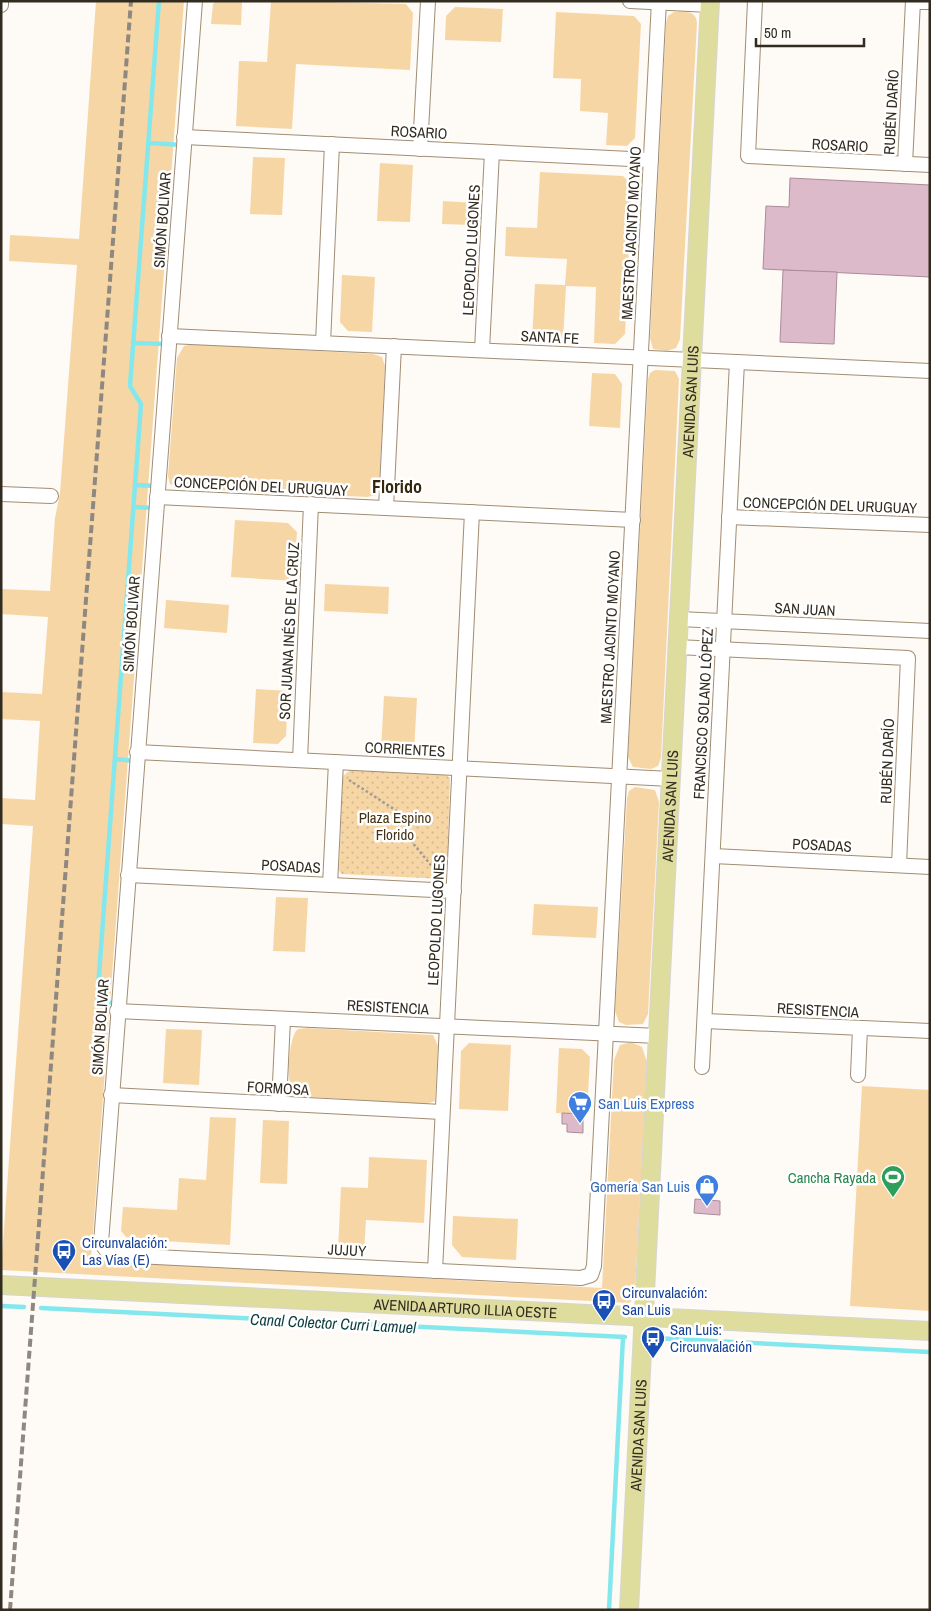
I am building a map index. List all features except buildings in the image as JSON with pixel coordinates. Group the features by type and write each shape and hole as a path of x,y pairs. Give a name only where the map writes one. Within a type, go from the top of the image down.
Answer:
{"main road":[{"name":"AVENIDA SAN LUIS","path":"629,1610 710,3"},
{"name":"AVENIDA ARTURO ILLIA OESTE","path":"1,1285 930,1331"}],"street":[{"path":"1,5 2,1"},
{"name":"SIMÓN BOLIVAR","path":"103,1248 100,1233 195,1"},
{"path":"420,149 428,1"},
{"path":"630,1 710,3"},
{"name":"ROSARIO","path":"755,1 748,156 930,165"},
{"path":"913,1 930,2"},
{"name":"RUBÉN DARÍO","path":"905,164 913,1"},
{"name":"MAESTRO JACINTO MOYANO","path":"591,1275 594,1266 659,2"},
{"name":"ROSARIO","path":"184,137 651,160"},
{"path":"323,343 332,144"},
{"name":"LEOPOLDO LUGONES","path":"482,350 492,152"},
{"name":"SANTA FE","path":"169,336 930,371"},
{"path":"386,508 394,346"},
{"name":"FRANCISCO SOLANO LÓPEZ","path":"702,1067 737,362"},
{"path":"1,494 51,496"},
{"name":"CONCEPCIÓN DEL URUGUAY","path":"157,497 633,520"},
{"name":"SOR JUANA INÉS DE LA CRUZ","path":"300,760 311,504"},
{"name":"LEOPOLDO LUGONES","path":"435,1271 472,512"},
{"name":"CONCEPCIÓN DEL URUGUAY","path":"729,517 930,525"},
{"name":"SAN JUAN","path":"679,619 930,631"},
{"path":"677,647 723,649"},
{"name":"RUBÉN DARÍO","path":"723,649 908,658 899,865"},
{"name":"CORRIENTES","path":"137,752 671,779"},
{"path":"330,884 336,762"},
{"name":"POSADAS","path":"713,856 930,867"},
{"name":"POSADAS","path":"128,875 454,890"},
{"name":"RESISTENCIA","path":"117,1011 658,1036"},
{"path":"279,1104 284,1019"},
{"name":"RESISTENCIA","path":"705,1021 930,1031"},
{"path":"858,1075 860,1028"},
{"name":"FORMOSA","path":"111,1095 442,1112"},
{"name":"JUJUY","path":"103,1248 116,1255 581,1278 591,1275"}],"path":[{"path":"346,788 347,777 400,813 411,841 439,877 444,872"}],"green space":[{"path":"96,1 184,1 91,1260 602,1288 614,1060 620,1045 631,1042 642,1047 647,1062 635,1292 634,1299 629,1303 1,1270 33,826 1,824 1,798 35,800 40,721 1,719 1,692 42,694 48,617 1,614 1,589 50,591 55,518 60,493 77,265 9,261 10,235 79,239"},
{"path":"216,1 242,1 241,25 211,24 213,4"},
{"path":"271,1 406,4 413,13 410,70 296,64 292,129 236,126 239,61 267,62"},
{"path":"455,7 503,9 501,42 445,40 446,16"},
{"path":"556,12 634,16 641,24 635,138 627,146 606,145 608,113 580,111 581,79 553,78"},
{"path":"674,12 689,12 695,16 697,23 680,339 676,348 667,351 653,349 650,338 666,23 668,16"},
{"path":"253,157 285,158 282,215 250,214"},
{"path":"380,163 413,165 410,222 377,221"},
{"path":"540,172 623,176 632,186 625,334 615,344 594,343 596,287 566,286 563,341 532,340 535,284 565,285 567,259 505,256 506,227 537,228"},
{"path":"443,201 474,203 473,225 442,224"},
{"path":"342,275 375,277 372,332 348,331 340,322"},
{"path":"193,344 373,354 382,357 385,366 379,487 376,495 367,497 178,488 170,484 168,476 177,358 184,346"},
{"path":"655,370 675,371 679,379 661,758 658,766 651,769 633,767 628,757 648,379 650,373"},
{"path":"592,373 615,374 622,384 620,428 589,426"},
{"path":"235,520 288,523 297,532 294,581 231,577"},
{"path":"325,584 389,587 388,614 324,611"},
{"path":"166,600 229,605 227,633 164,628"},
{"path":"256,689 288,691 286,736 278,744 253,743"},
{"path":"384,696 417,698 414,751 381,749"},
{"name":"Plaza Espino Florido","path":"350,770 446,775 450,778 447,873 443,879 341,874 339,870 343,776"},
{"path":"635,787 655,790 659,802 648,1014 643,1024 626,1025 619,1022 615,1011 627,798 629,791"},
{"path":"276,897 308,898 305,952 273,951"},
{"path":"534,904 598,907 596,938 532,935"},
{"path":"166,1029 202,1030 199,1085 163,1083"},
{"path":"298,1029 433,1035 438,1046 435,1101 426,1104 295,1096 290,1084 290,1051 292,1041"},
{"path":"469,1043 511,1045 508,1111 459,1109 461,1051"},
{"path":"559,1048 582,1049 590,1057 587,1114 556,1113"},
{"name":"Cancha Rayada","path":"862,1086 930,1090 930,1311 850,1306"},
{"path":"210,1117 236,1118 230,1245 128,1239 121,1231 123,1207 177,1210 179,1178 206,1180"},
{"path":"263,1120 289,1121 287,1184 260,1183"},
{"path":"369,1157 427,1160 424,1223 366,1220 364,1252 338,1250 341,1187 368,1188"},
{"path":"453,1216 518,1219 516,1260 462,1257 452,1245"}],"waterway":[{"path":"117,1003 97,1002 141,404 130,386 159,1"},
{"path":"149,143 182,145"},
{"path":"133,343 167,344"},
{"path":"135,485 156,486"},
{"path":"134,507 155,508"},
{"path":"115,759 135,761"},
{"path":"1,1306 24,1307"},
{"name":"Canal Colector Curri Lamuel","path":"41,1308 625,1337"},
{"path":"609,1610 623,1337"},
{"name":"Canal Colector Curri Lamuel","path":"654,1338 930,1352"}],"railway":[{"path":"10,1610 131,1"}],"place":[{"name":"San Luis Express","path":"580,1124"},
{"name":"Cancha Rayada","path":"893,1198"},
{"name":"Gomería San Luis","path":"707,1207"},
{"name":"Circunvalación: Las Vías (E)","path":"64,1272"},
{"name":"Circunvalación: San Luis","path":"604,1322"},
{"name":"San Luis: Circunvalación","path":"653,1359"}],"district":[{"name":"Florido","path":"397,486"}]}
